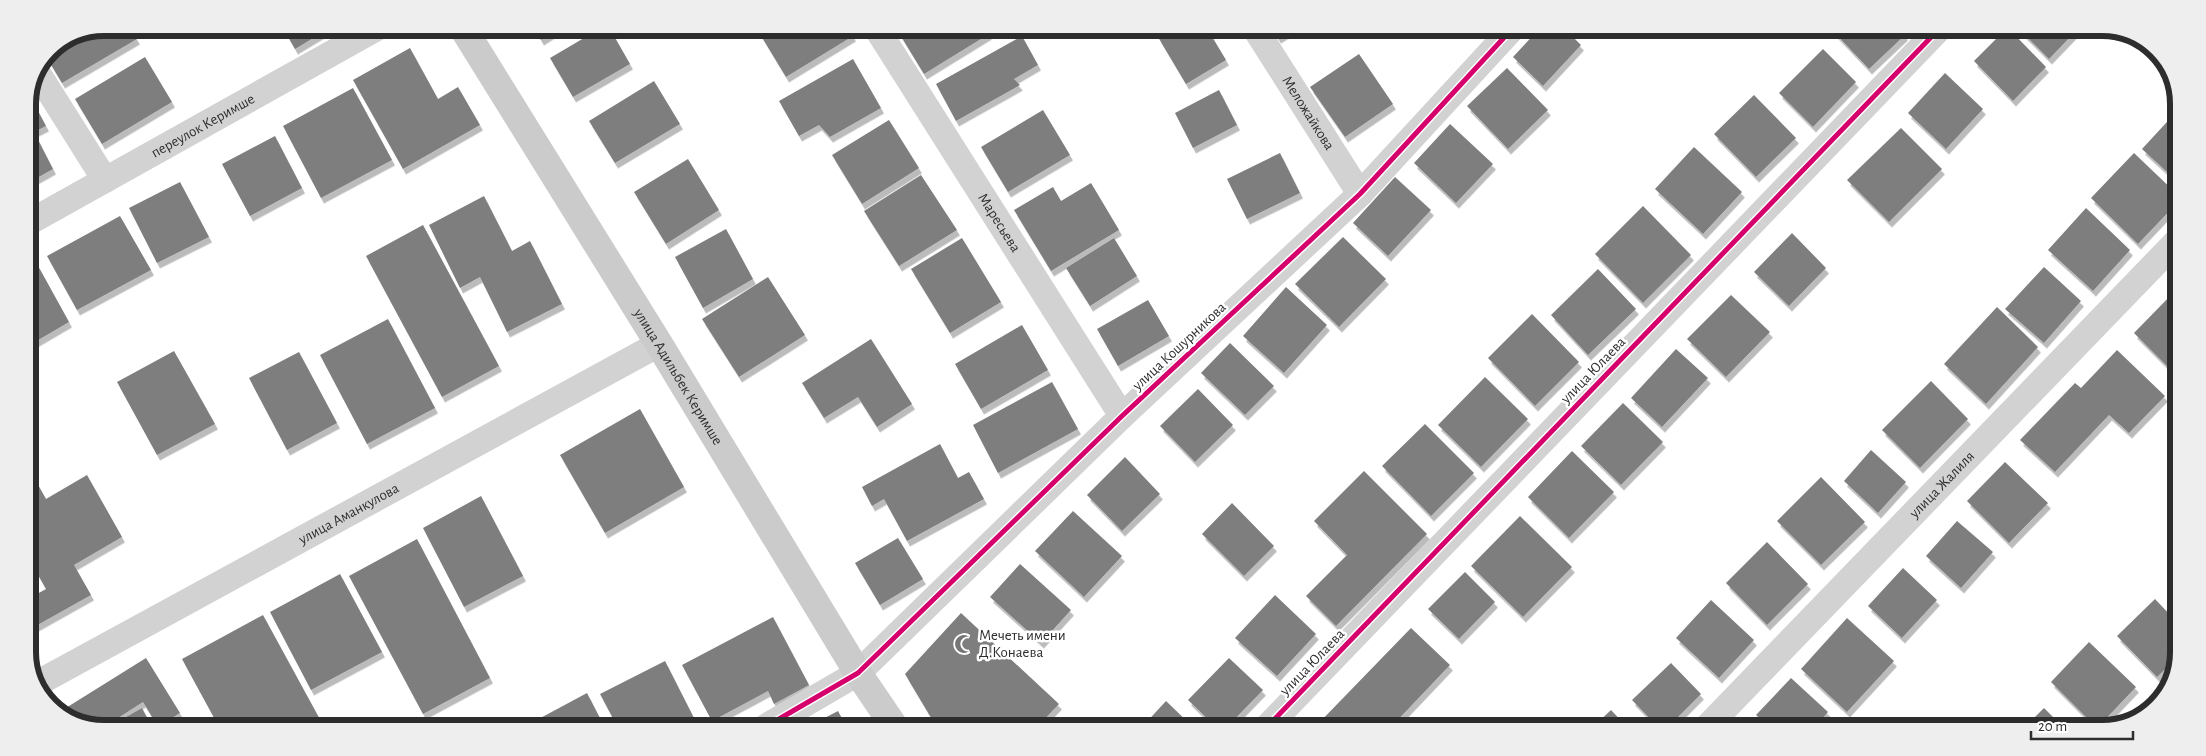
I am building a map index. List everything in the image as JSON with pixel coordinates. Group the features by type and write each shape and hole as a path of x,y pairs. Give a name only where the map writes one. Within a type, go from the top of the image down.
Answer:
{"street":[{"name":"переулок Керимше","path":"36,219 363,36"},
{"name":"улица Адильбек Керимше","path":"468,36 659,344 858,672 890,720"},
{"name":"Маресьева","path":"881,36 1122,416"},
{"name":"Меложайкова","path":"1260,36 1360,194"},
{"name":"улица Кошурникова","path":"777,720 858,672 1122,416 1360,194 1505,36"},
{"name":"улица Юлаева","path":"1274,720 1932,36"},
{"path":"41,78 105,180"},
{"name":"улица Жалиля","path":"1714,720 2170,248"},
{"name":"улица Аманкулова","path":"43,680 659,344"}],"building":[{"path":"105,36 135,36 137,39 62,83 50,64 56,56 78,41"},
{"path":"288,36 317,36 295,49"},
{"path":"539,36 547,36 541,40"},
{"path":"587,36 614,36 630,64 573,97 550,58"},
{"path":"761,36 853,36 786,77"},
{"path":"901,36 986,36 924,74"},
{"path":"1022,36 1038,65 1014,79 1020,85 956,121 936,84"},
{"path":"1212,36 1226,60 1186,84 1158,37"},
{"path":"1532,36 1572,36 1581,45 1543,86 1513,57"},
{"path":"1838,36 1904,36 1869,69"},
{"path":"1999,36 2016,36 2046,67 2013,101 1974,61"},
{"path":"2026,36 2071,36 2049,59"},
{"path":"410,48 438,99 458,87 480,125 403,169 353,80"},
{"path":"1823,49 1856,82 1813,127 1779,93"},
{"path":"1359,54 1393,104 1345,137 1310,87"},
{"path":"145,57 172,102 102,144 75,99"},
{"path":"853,59 881,108 830,137 819,125 799,136 779,101"},
{"path":"1507,68 1548,110 1508,149 1467,106"},
{"path":"1945,73 1983,109 1946,149 1908,113"},
{"path":"654,81 680,124 615,163 589,121"},
{"path":"353,88 392,160 321,198 283,126"},
{"path":"1219,90 1237,125 1193,148 1175,113"},
{"path":"1754,95 1796,138 1756,177 1714,134"},
{"path":"36,107 46,126 36,131"},
{"path":"1043,110 1070,155 1008,192 981,147"},
{"path":"2170,119 2170,175 2142,149"},
{"path":"889,120 919,168 862,204 832,155"},
{"path":"1450,124 1493,164 1456,203 1414,163"},
{"path":"1901,128 1942,169 1889,222 1847,180"},
{"path":"36,136 53,169 36,179"},
{"path":"275,136 302,188 250,216 222,164"},
{"path":"1694,147 1742,192 1703,234 1655,189"},
{"path":"1280,153 1300,193 1247,219 1227,179"},
{"path":"2134,153 2170,187 2170,210 2138,244 2091,198"},
{"path":"688,159 719,210 666,244 634,192"},
{"path":"921,175 957,230 899,266 864,211"},
{"path":"1395,177 1431,210 1388,256 1353,223"},
{"path":"180,182 209,237 157,263 129,208"},
{"path":"1091,183 1119,230 1051,271 1014,210 1053,187 1061,201"},
{"path":"484,196 512,251 530,241 562,304 507,332 480,277 460,288 429,225"},
{"path":"1643,206 1691,255 1643,303 1595,254"},
{"path":"2086,208 2130,250 2093,291 2048,250"},
{"path":"120,216 151,270 77,310 47,256"},
{"path":"423,225 499,366 442,397 366,256"},
{"path":"726,229 753,279 703,308 675,257"},
{"path":"1792,233 1826,268 1789,306 1754,272"},
{"path":"1343,237 1386,279 1339,327 1295,284"},
{"path":"962,238 1001,302 950,333 911,269"},
{"path":"1114,238 1137,276 1090,306 1066,268"},
{"path":"36,265 69,322 36,341"},
{"path":"2044,267 2081,301 2044,343 2005,309"},
{"path":"1598,269 1636,309 1588,355 1551,315"},
{"path":"768,277 805,335 739,377 702,319"},
{"path":"1286,287 1327,325 1284,373 1243,336"},
{"path":"1731,295 1770,332 1726,377 1687,339"},
{"path":"2170,296 2170,369 2134,333"},
{"path":"1148,300 1169,336 1118,366 1097,329"},
{"path":"1997,307 2038,347 1986,404 1944,364"},
{"path":"1532,314 1579,362 1535,406 1488,358"},
{"path":"388,319 435,408 367,444 320,355"},
{"path":"1022,325 1048,370 981,409 955,364"},
{"path":"871,339 912,404 877,427 858,397 824,418 802,383"},
{"path":"1230,343 1274,386 1245,415 1201,373"},
{"path":"1676,349 1708,378 1662,427 1631,398"},
{"path":"2117,350 2165,396 2129,433 2109,415 2055,472 2020,440 2075,383 2081,388"},
{"path":"174,351 215,424 157,455 117,382"},
{"path":"299,352 337,423 287,450 249,378"},
{"path":"1485,377 1528,419 1481,467 1438,425"},
{"path":"1931,381 1968,419 1920,468 1882,430"},
{"path":"1052,382 1078,429 998,473 973,425"},
{"path":"1198,389 1233,425 1195,462 1160,426"},
{"path":"1623,403 1663,442 1621,485 1581,446"},
{"path":"640,409 684,487 605,533 560,455"},
{"path":"1425,424 1474,473 1431,516 1382,466"},
{"path":"940,444 958,478 969,472 984,499 907,541 884,499 872,506 862,487"},
{"path":"1871,450 1906,482 1878,513 1844,481"},
{"path":"1572,451 1614,492 1569,538 1528,497"},
{"path":"1125,457 1160,494 1122,531 1087,495"},
{"path":"2005,462 2048,503 2009,543 1967,501"},
{"path":"1364,471 1427,534 1336,626 1306,596 1347,555 1314,521"},
{"path":"87,475 122,537 74,565 91,595 36,626 36,595 46,589 36,571 36,481 46,499"},
{"path":"1821,477 1865,522 1821,565 1777,521"},
{"path":"481,496 523,576 464,607 423,528"},
{"path":"1232,503 1274,546 1244,576 1202,534"},
{"path":"1073,511 1122,556 1084,597 1035,551"},
{"path":"1520,516 1572,567 1523,617 1471,566"},
{"path":"1957,521 1993,552 1961,588 1926,556"},
{"path":"898,538 923,579 880,605 855,563"},
{"path":"417,539 490,678 423,714 349,576"},
{"path":"1767,542 1808,584 1767,625 1726,583"},
{"path":"1020,564 1071,610 1041,643 990,597"},
{"path":"1903,568 1937,600 1902,638 1868,606"},
{"path":"1465,572 1495,602 1459,639 1428,609"},
{"path":"340,574 382,652 311,690 270,612"},
{"path":"1275,595 1316,634 1277,676 1235,638"},
{"path":"2155,599 2170,615 2170,651 2167,667 2157,677 2117,636"},
{"path":"1711,600 1754,640 1719,678 1676,638"},
{"name":"Мечеть имени Д.Конаева","path":"961,613 1059,704 1044,720 932,720 905,674"},
{"path":"263,615 320,720 215,720 182,659"},
{"path":"773,617 809,685 774,704 768,691 711,720 682,665"},
{"path":"1847,618 1894,661 1847,712 1801,669"},
{"path":"1411,628 1450,665 1398,720 1322,720"},
{"path":"2089,642 2136,687 2105,720 2089,720 2051,682"},
{"path":"146,658 180,713 169,720 154,720 143,702 115,720 105,720 83,716 66,708"},
{"path":"1229,658 1263,690 1234,720 1209,720 1188,700"},
{"path":"665,661 695,720 614,720 600,694"},
{"path":"1671,663 1701,694 1675,720 1651,720 1632,700"},
{"path":"1791,678 1828,712 1821,720 1761,720 1756,715"},
{"path":"587,693 601,720 537,720"},
{"path":"1166,701 1186,720 1148,720"},
{"path":"142,708 148,720 121,720"},
{"path":"2044,708 2056,720 2032,720"},
{"path":"1611,710 1620,720 1600,720"},
{"path":"838,711 843,720 821,720"}],"cycle path":[{"path":"777,720 858,673 1122,416 1360,194 1505,36"},
{"path":"1274,720 1932,36"}],"place":[{"name":"Мечеть имени Д.Конаева","path":"964,644"}]}
